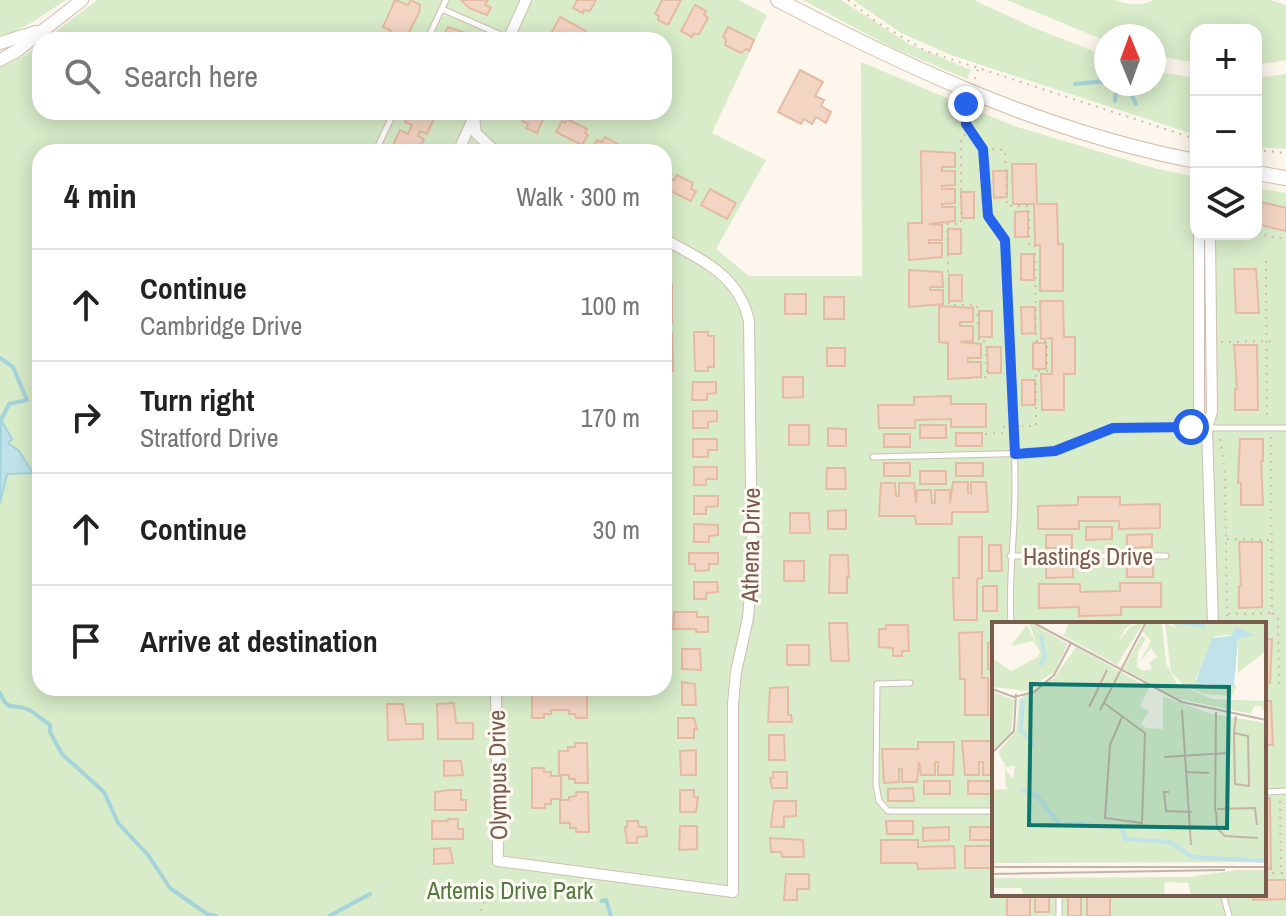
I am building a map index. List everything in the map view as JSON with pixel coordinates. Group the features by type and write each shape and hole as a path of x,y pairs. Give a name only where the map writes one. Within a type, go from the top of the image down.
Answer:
{"main road":[{"path":"778,0 895,59 970,91 1034,115 1190,160"},
{"path":"1262,174 1286,178"}],"street":[{"path":"39,32 82,0"},
{"path":"511,32 526,0"},
{"path":"0,43 32,34"},
{"path":"0,60 32,38"},
{"path":"462,144 472,120"},
{"path":"475,120 476,133 488,144"},
{"path":"1199,240 1199,413 1207,428"},
{"path":"1210,240 1212,412 1207,428 1213,622"},
{"name":"Athena Drive","path":"498,861 733,892 733,704 736,672 748,618 752,571 749,321 742,298 726,276 710,263 672,243"},
{"name":"Olympus Drive","path":"496,696 498,861"}],"lane":[{"path":"431,32 446,0"},
{"path":"442,9 493,32"},
{"path":"379,144 390,120"},
{"path":"983,149 988,216 1005,240 1015,454 1015,528 1010,556 1011,622"},
{"path":"873,457 1055,451 1113,428 1286,428"},
{"name":"Hastings Drive","path":"1010,556 1166,556"},
{"path":"910,683 877,684 876,785 879,801 888,811 992,811"},
{"path":"1266,792 1286,791"},
{"path":"1224,896 1229,916"}],"path":[{"path":"848,0 875,21 926,51 1190,137"},
{"path":"970,91 966,104 966,124 970,131 983,149 1005,150 1007,206 1029,206 1029,246 1035,246 1036,341 1047,341 1047,371 1036,371 1036,426 1004,426 1004,433 985,434"},
{"path":"968,378 987,377 986,341 979,342 977,305 949,305 947,224 961,224 961,138 970,131"},
{"path":"1262,151 1286,153"},
{"path":"1262,235 1286,239"},
{"path":"1266,261 1267,419"},
{"path":"1212,342 1276,341"},
{"path":"1271,436 1272,613"},
{"path":"1220,439 1225,472 1227,622"},
{"path":"1225,539 1272,540"},
{"path":"1227,615 1272,613 1278,617 1279,684"},
{"path":"1280,796 1281,873"},
{"path":"1266,873 1286,873"},
{"path":"481,911 491,883"}],"green space":[{"path":"0,0 66,0 0,39"},
{"name":"Artemis Drive Park","path":"97,0 739,0 767,15 712,133 766,160 716,249 749,276 862,276 861,62 1014,126 1190,176 1190,240 1262,240 1262,189 1286,193 1286,916 0,916 0,67 32,50 32,120 672,120 672,32 55,32"},
{"path":"803,0 841,0 911,45 971,70 967,79 891,47"},
{"path":"853,0 974,0 1094,51 1094,96 1166,96 1166,73 1190,77 1190,133 951,55 901,33"},
{"path":"1007,0 1114,0 1134,4 1154,0 1270,0 1286,5 1286,60 1262,64 1262,24 1190,24 1190,62 1166,57 1166,24 1094,24 1094,36"},
{"path":"1286,74 1286,149 1262,147 1262,77"}],"water":[{"path":"1,420 12,439 8,443 19,451 32,473 7,474 0,503"}],"building":[{"path":"395,0 408,5 411,0 420,5 409,32 390,32 383,27"},
{"path":"461,0 488,0 485,5 491,7 487,15 469,8"},
{"path":"577,0 596,0 590,11 584,10 583,13 573,8"},
{"path":"662,0 681,0 668,25 658,20 659,16 655,14"},
{"path":"695,5 706,11 704,14 708,18 699,34 692,37 681,31"},
{"path":"560,17 586,31 585,32 552,32"},
{"path":"448,27 463,32 446,32"},
{"path":"728,27 754,40 749,51 746,49 741,53 725,45 726,39 723,37"},
{"path":"800,70 823,82 815,96 824,100 821,106 831,112 826,123 816,117 812,124 804,119 801,124 778,112"},
{"path":"433,120 427,134 420,131 418,136 424,139 422,144 394,144 400,130 408,134 412,125 405,122"},
{"path":"543,120 537,133 526,128 528,124 522,121"},
{"path":"569,120 587,129 585,133 588,135 583,144 556,132 562,121 565,123"},
{"path":"605,137 617,144 595,144 597,140 602,142"},
{"path":"921,151 955,153 955,167 942,167 942,171 955,171 955,185 942,186 942,189 955,189 955,203 942,204 942,207 955,207 955,221 929,224 942,225 942,240 929,240 929,243 942,243 942,257 909,260 908,223 922,223"},
{"path":"1012,164 1036,164 1037,204 1057,204 1058,244 1063,244 1063,291 1040,291 1040,245 1035,245 1034,204 1013,204"},
{"path":"993,171 1007,171 1007,197 994,198"},
{"path":"677,175 693,183 691,189 696,191 691,201 672,192"},
{"path":"710,189 736,203 727,219 701,205"},
{"path":"961,192 974,192 974,218 962,218"},
{"path":"1262,202 1286,208 1286,231 1262,225"},
{"path":"1028,211 1028,237 1015,237 1015,212"},
{"path":"948,229 961,229 961,254 948,254"},
{"path":"1021,254 1034,254 1034,280 1021,280"},
{"path":"1234,269 1256,269 1259,313 1236,313"},
{"path":"909,270 942,272 943,287 930,287 930,290 943,290 943,304 909,307"},
{"path":"949,275 962,275 962,301 949,301"},
{"path":"785,294 806,294 806,314 785,314"},
{"path":"824,297 844,297 844,319 824,319"},
{"path":"1040,301 1063,301 1064,337 1075,337 1075,374 1064,374 1064,410 1042,410 1041,374 1052,374 1052,338 1041,339"},
{"path":"939,306 973,308 973,322 960,322 960,326 973,326 973,341 960,342 981,344 981,358 968,358 968,362 981,362 981,377 948,379 948,343 939,342"},
{"path":"1021,307 1035,307 1035,333 1022,334"},
{"path":"979,311 992,311 992,337 979,337"},
{"path":"694,332 708,332 708,336 714,336 714,367 708,367 708,371 695,371"},
{"path":"1033,343 1046,343 1046,369 1033,369"},
{"path":"1234,345 1257,345 1258,410 1235,410"},
{"path":"987,347 1001,347 1001,373 988,373"},
{"path":"827,348 845,348 845,366 827,366"},
{"path":"783,377 803,377 803,397 783,398"},
{"path":"1022,380 1035,380 1035,405 1022,405"},
{"path":"693,382 716,382 716,393 707,394 707,400 692,400"},
{"path":"951,396 951,404 986,404 986,427 951,427 951,419 915,420 915,428 879,428 878,405 914,405 914,397"},
{"path":"693,411 717,411 717,421 708,422 708,428 693,428"},
{"path":"789,425 809,425 809,445 789,445"},
{"path":"920,425 946,425 946,438 920,438"},
{"path":"828,428 846,429 846,446 828,446"},
{"path":"956,433 982,433 982,446 956,446"},
{"path":"884,434 910,434 910,447 884,447"},
{"path":"693,439 717,439 717,450 708,450 708,457 693,457"},
{"path":"1240,439 1263,439 1263,505 1241,505 1241,483 1238,483"},
{"path":"884,463 910,463 910,476 884,476"},
{"path":"956,463 983,463 983,476 956,476"},
{"path":"694,467 717,467 717,479 706,479 706,485 694,485"},
{"path":"827,468 845,468 846,489 826,489"},
{"path":"920,471 946,471 946,484 920,484"},
{"path":"953,482 968,482 968,493 971,493 971,482 986,482 988,512 952,512 952,524 916,524 915,516 879,516 881,483 895,483 896,496 899,496 899,483 914,483 916,503 917,490 931,490 932,503 935,503 935,490 950,490 950,503"},
{"path":"694,496 718,496 718,506 706,507 706,514 694,514"},
{"path":"1078,497 1120,497 1120,505 1160,504 1160,528 1119,529 1119,521 1079,521 1079,529 1038,529 1038,506 1078,505"},
{"path":"846,510 846,529 828,529 828,511"},
{"path":"790,513 809,513 810,533 790,533"},
{"path":"694,524 718,525 718,535 709,536 709,542 694,542"},
{"path":"1086,527 1112,527 1112,539 1086,540"},
{"path":"1152,534 1152,547 1127,548 1127,535"},
{"path":"1046,535 1072,535 1072,548 1046,548"},
{"path":"959,537 982,537 982,578 977,579 977,620 954,620 953,578 959,578"},
{"path":"1239,542 1262,542 1262,607 1239,608"},
{"path":"989,545 1001,545 1002,571 989,571"},
{"path":"689,553 718,553 718,564 709,564 709,570 695,571 695,564 689,564"},
{"path":"830,555 848,555 847,593 829,593"},
{"path":"784,561 804,561 804,581 784,581"},
{"path":"1127,564 1153,564 1153,577 1127,577"},
{"path":"1046,565 1073,565 1073,577 1046,578"},
{"path":"694,582 717,582 718,592 706,593 706,599 694,599"},
{"path":"1120,583 1161,583 1161,607 1121,607 1121,615 1079,616 1079,607 1039,608 1039,584 1080,584 1080,592 1120,591"},
{"path":"983,586 997,586 997,611 983,611"},
{"path":"674,612 697,612 697,617 708,617 708,632 673,629"},
{"path":"829,623 847,623 849,661 831,661"},
{"path":"886,625 908,625 909,651 902,651 902,656 893,656 893,648 879,647 879,629 886,629"},
{"path":"982,632 982,678 988,678 988,715 965,715 965,679 960,679 959,633"},
{"path":"1272,639 1270,683 1266,683 1266,640"},
{"path":"988,643 992,643 992,669 988,669"},
{"path":"787,645 809,645 809,665 787,665"},
{"path":"682,649 700,649 701,670 682,669"},
{"path":"682,682 695,684 696,705 682,705"},
{"path":"788,687 788,715 791,715 792,722 768,722 770,688"},
{"path":"532,696 587,696 587,718 576,718 575,714 569,714 569,710 551,710 551,714 544,714 544,718 532,718"},
{"path":"1266,701 1271,701 1273,745 1266,745"},
{"path":"454,703 456,723 473,723 473,739 438,739 437,704"},
{"path":"387,704 403,704 406,724 423,724 423,739 388,740"},
{"path":"678,718 694,718 697,729 694,729 694,738 678,738"},
{"path":"769,735 784,735 785,760 769,760"},
{"path":"962,741 992,741 992,775 983,775 983,762 979,762 979,775 965,775"},
{"path":"918,742 954,742 953,775 938,775 938,762 935,762 935,775 921,775 919,762 917,782 902,782 902,769 899,769 899,782 884,783 882,749 918,749"},
{"path":"575,743 587,743 588,783 575,783 569,775 559,775 559,751 568,751 568,747 575,747"},
{"path":"696,750 696,775 681,775 680,751"},
{"path":"444,761 461,761 463,775 444,776"},
{"path":"532,768 544,768 544,772 551,772 551,776 561,776 561,799 551,799 551,804 545,804 545,808 532,808"},
{"path":"773,772 787,772 787,788 772,788 770,778 773,778"},
{"path":"924,781 950,781 950,794 924,794"},
{"path":"968,781 992,781 992,794 968,794"},
{"path":"913,788 914,801 888,801 888,789"},
{"path":"461,790 461,800 466,800 466,810 435,810 435,792"},
{"path":"680,790 694,790 694,797 698,797 696,812 680,812"},
{"path":"576,792 588,792 589,832 576,832 576,828 570,828 570,823 560,823 560,800 569,800 569,797 576,796"},
{"path":"1266,798 1270,798 1271,869 1266,869"},
{"path":"774,801 796,801 796,816 784,817 784,827 771,827"},
{"path":"458,819 458,829 463,829 463,839 432,839 432,821"},
{"path":"627,821 638,821 639,827 646,827 647,836 637,837 637,843 627,843"},
{"path":"886,821 913,821 913,834 887,834"},
{"path":"680,826 697,826 697,849 679,850"},
{"path":"949,827 949,840 923,841 923,828"},
{"path":"970,827 992,827 992,840 970,840"},
{"path":"770,838 803,840 804,857 782,857 781,852 771,852"},
{"path":"881,840 918,840 918,847 954,846 955,868 918,869 917,863 881,863"},
{"path":"965,846 992,846 992,868 965,868"},
{"path":"450,848 453,863 434,864 434,849"},
{"path":"786,874 809,874 809,889 797,889 797,900 784,900"},
{"path":"1266,880 1286,880 1286,899 1253,900 1253,896 1266,896"},
{"path":"1007,896 1030,896 1030,916 1007,916"},
{"path":"1035,896 1049,896 1049,912 1035,912"},
{"path":"1068,896 1081,896 1081,916 1068,916"},
{"path":"1087,896 1110,896 1110,916 1087,916"}],"waterway":[{"path":"1075,84 1094,82"},
{"path":"1115,101 1116,96"},
{"path":"1132,96 1136,104"},
{"path":"0,358 13,367 27,400 9,404 1,420"},
{"path":"0,693 8,705 30,710 50,725 50,732 62,754 104,792 118,823 148,855 170,888 207,914 216,916"},
{"path":"329,916 370,894"},
{"path":"602,901 606,900 611,916"}],"route":[{"path":"966,104 966,124 983,149 988,216 1005,240 1015,454 1055,451 1113,428 1191,427"}]}
